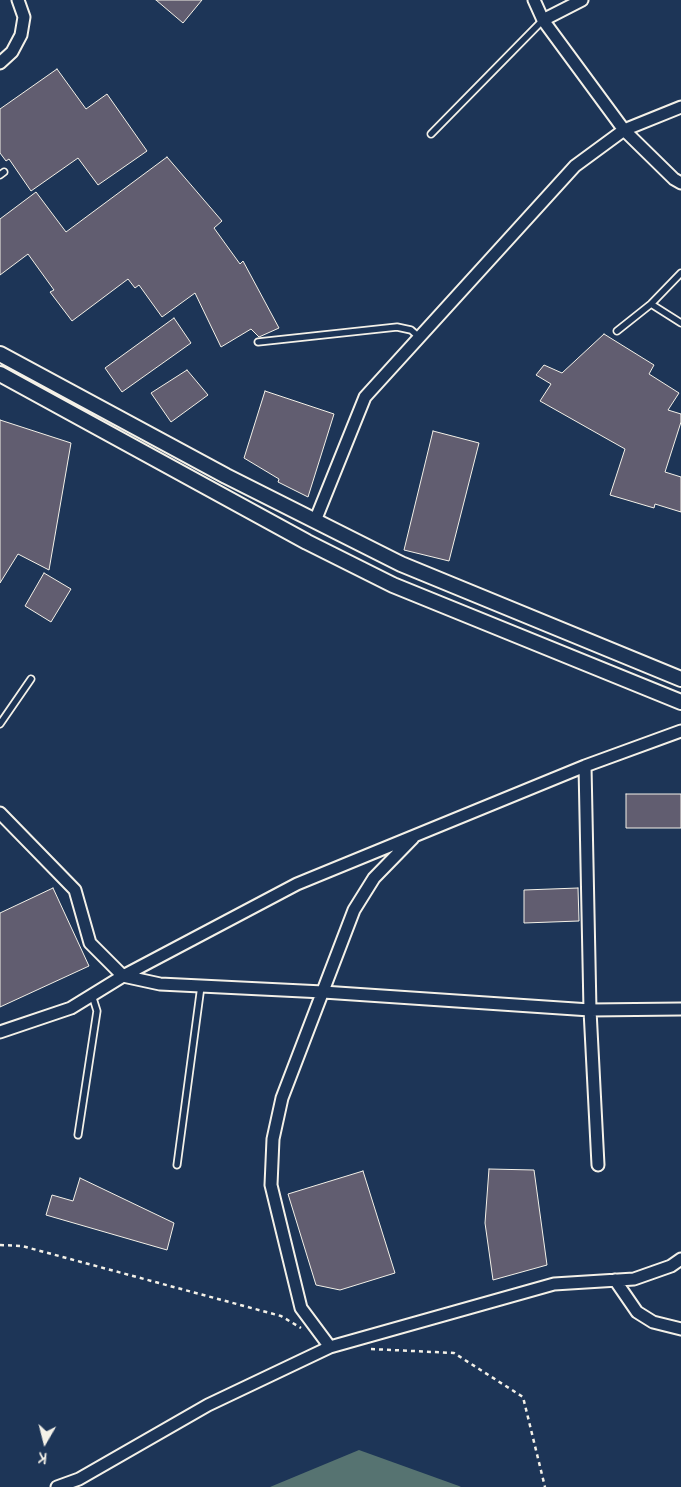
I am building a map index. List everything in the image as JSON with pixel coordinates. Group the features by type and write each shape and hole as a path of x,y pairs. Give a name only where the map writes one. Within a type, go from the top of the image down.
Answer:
{"street":[{"path":"0,63 12,52 21,35 24,17 18,0"},
{"path":"534,0 543,20 624,130 674,179 681,183"},
{"path":"543,20 582,0"},
{"path":"315,521 365,397 575,166 624,130 681,107"},
{"path":"0,354 226,476 402,564 681,679"},
{"path":"0,374 298,537 393,585 681,702"},
{"path":"0,1032 70,1008 122,976 297,884 585,766 681,731"},
{"path":"585,766 590,1010 598,1165"},
{"path":"0,814 76,890 90,943 122,976 160,984 323,992 590,1010 681,1009"},
{"path":"330,1347 301,1308 271,1184 273,1139 282,1098 354,910 374,878 416,834"},
{"path":"57,1487 79,1479 208,1405 330,1347 554,1284 634,1279 671,1266 681,1259"},
{"path":"615,1280 637,1312 653,1322 681,1329"}],"lane":[{"path":"431,134 543,20"},
{"path":"617,331 651,304 681,273"},
{"path":"651,304 681,323"},
{"path":"258,342 397,328 411,330 419,337"},
{"path":"0,724 31,679"},
{"path":"177,1165 201,986"},
{"path":"78,1135 97,1011 92,994"}],"green space":[{"path":"359,1450 459,1486 461,1487 270,1487"}],"building":[{"path":"156,0 202,0 183,23"},
{"path":"57,69 86,109 107,94 147,151 98,185 78,158 31,191 9,159 6,161 0,153 0,109"},
{"path":"167,157 222,221 214,228 240,264 243,261 279,328 259,337 251,329 221,347 195,293 162,317 139,285 135,288 128,279 72,321 50,292 54,290 28,254 0,275 0,219 36,192 66,232"},
{"path":"174,318 191,343 122,392 105,368"},
{"path":"604,334 654,365 649,374 679,393 668,410 681,414 681,422 665,472 681,477 681,512 655,504 654,508 610,495 625,449 540,401 551,384 536,375 544,365 562,373"},
{"path":"187,370 208,395 171,422 151,393"},
{"path":"265,391 334,414 308,497 278,482 279,479 244,458"},
{"path":"0,420 71,443 49,570 18,554 0,583"},
{"path":"433,431 479,443 449,561 404,550"},
{"path":"44,573 71,589 51,622 25,606"},
{"path":"626,794 681,794 681,828 626,828"},
{"path":"53,888 89,966 0,1007 0,913"},
{"path":"578,888 579,921 524,923 524,890"},
{"path":"489,1169 534,1170 547,1265 493,1280 485,1223"},
{"path":"363,1171 395,1273 340,1290 316,1285 288,1194"},
{"path":"80,1178 174,1223 167,1250 46,1215 52,1195 73,1201"}]}
